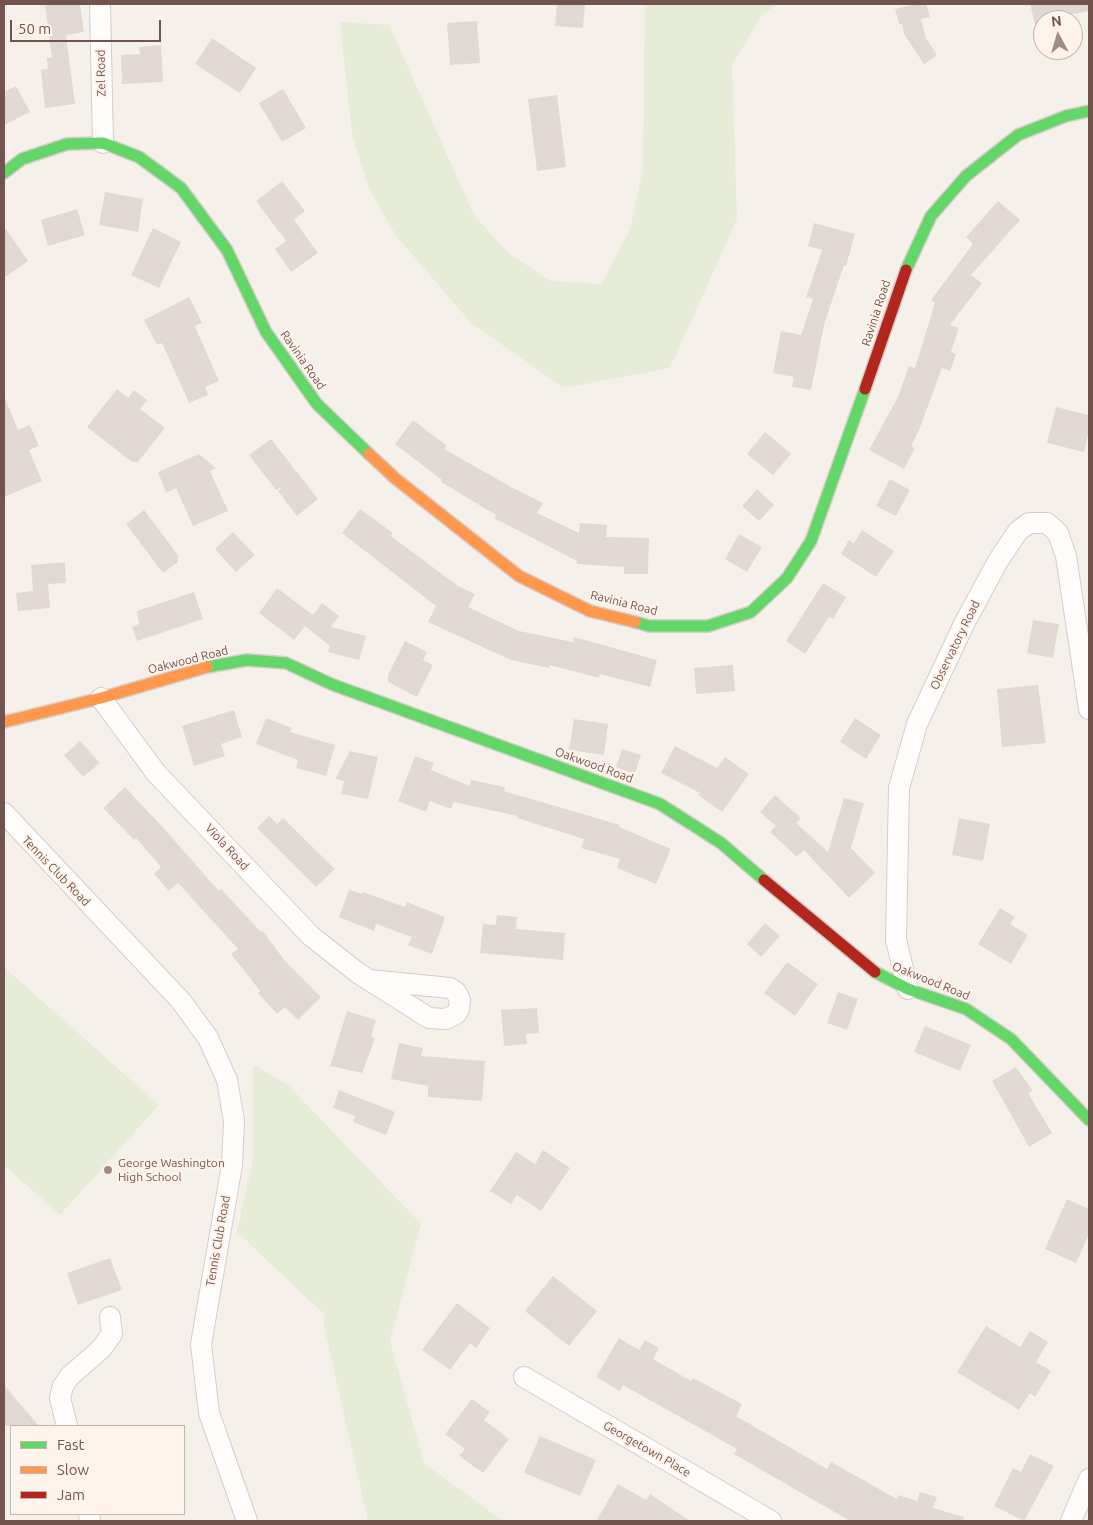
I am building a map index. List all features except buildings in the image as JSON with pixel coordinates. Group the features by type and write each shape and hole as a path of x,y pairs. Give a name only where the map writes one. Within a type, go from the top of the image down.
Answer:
{"street":[{"name":"Zel Road","path":"100,4 103,143"},
{"name":"Ravinia Road","path":"4,172 22,160 67,144 103,143 138,157 181,188 227,250 266,332 317,404 396,479 519,576 590,611 649,626 708,626 751,612 786,578 811,541 849,438 902,276 932,216 966,176 1018,135 1066,116 1089,112"},
{"name":"Observatory Road","path":"908,989 896,940 899,788 917,724 964,624 998,561 1018,531 1029,523 1047,523 1058,533 1066,556 1089,709"},
{"name":"Oakwood Road","path":"4,722 101,698 211,666 247,660 286,663 331,684 660,804 721,843 868,968 908,989 966,1009 1011,1039 1089,1120"},
{"name":"Viola Road","path":"101,698 156,773 223,844 311,936 368,980"},
{"name":"Tennis Club Road","path":"7,818 181,1001 208,1038 227,1080 234,1121 232,1165 201,1344 209,1413 247,1521"},
{"path":"67,1425 60,1398 63,1386 70,1376 101,1349 112,1334 110,1317"},
{"name":"Georgetown Place","path":"524,1377 771,1521"},
{"path":"1070,1521 1089,1479"}],"green space":[{"path":"645,4 778,4 761,16 732,65 737,219 670,368 564,388 471,323 397,237 369,189 352,134 340,22 389,25 474,215 507,252 550,281 601,284 630,230 643,169"},
{"path":"4,967 159,1105 60,1215 4,1165"},
{"path":"253,1065 288,1085 421,1224 390,1341 424,1463 503,1521 368,1521 323,1321 325,1315 237,1232 253,1159"}],"traffic: fast":[{"path":"906,270 931,216 966,176 1018,135 1066,116 1089,111"},
{"path":"4,173 22,159 67,144 103,143 139,157 181,188 227,250 266,332 317,404 369,454"},
{"path":"635,622 649,626 708,626 751,612 787,578 811,541 865,389"},
{"path":"207,667 247,660 286,663 331,684 660,804 721,843 764,880"},
{"path":"875,972 908,989 966,1009 1011,1039 1089,1120"}],"traffic: slow":[{"path":"369,454 396,479 519,576 590,611 635,622"},
{"path":"4,722 101,698 207,667"}],"traffic: jam":[{"path":"865,389 906,270"},
{"path":"764,880 875,972"}],"place":[{"name":"George Washington High School","path":"108,1170"}]}
